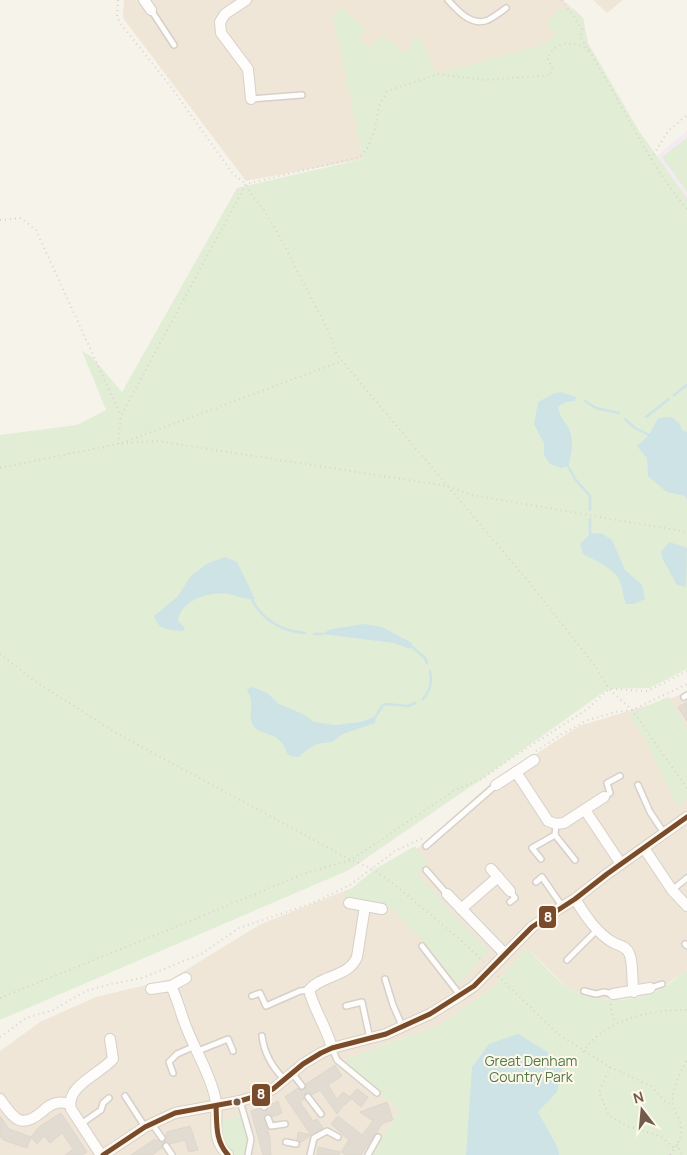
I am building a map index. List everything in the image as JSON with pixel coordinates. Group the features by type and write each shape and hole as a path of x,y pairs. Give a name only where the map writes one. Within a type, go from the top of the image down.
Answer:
{"street":[{"path":"144,0 150,10"},
{"path":"246,0 225,14 220,22 221,33 248,69 251,99"},
{"path":"496,785 534,760"},
{"path":"516,772 555,829 604,797"},
{"path":"585,810 621,864"},
{"path":"110,1039 112,1059 106,1066 82,1083 76,1090 70,1104 71,1109 102,1155 148,1125 175,1113 240,1101 260,1095 273,1089 303,1064 332,1048 370,1039 402,1028 461,996 491,970 532,927 562,906 575,900 621,864 687,817"},
{"path":"644,848 672,890 687,906"},
{"path":"461,909 494,873 510,891"},
{"path":"447,894 505,954"},
{"path":"575,900 604,936 624,947 629,952 634,992"},
{"path":"349,903 382,909"},
{"path":"332,1048 309,990 314,985 348,969 354,964 357,957 365,906"},
{"path":"151,990 172,986 186,978"},
{"path":"172,986 187,1029 212,1088 217,1114 215,1125 217,1140 227,1155"},
{"path":"613,994 650,988"},
{"path":"0,1099 14,1118 24,1122 33,1119 49,1106 58,1102 70,1104"}],"lane":[{"path":"448,0 462,15 474,21 486,21 506,8"},
{"path":"150,10 174,44"},
{"path":"251,99 302,95"},
{"path":"604,797 610,792 607,783 620,776"},
{"path":"426,846 496,785"},
{"path":"638,785 650,812 665,833"},
{"path":"540,859 532,848 555,829 574,860"},
{"path":"426,870 447,894"},
{"path":"536,882 542,877 562,906"},
{"path":"672,890 687,878"},
{"path":"510,891 515,898 510,902"},
{"path":"567,960 597,929"},
{"path":"422,946 461,996"},
{"path":"386,979 402,1028"},
{"path":"650,988 662,984"},
{"path":"252,996 260,992 266,1006 309,990"},
{"path":"584,992 613,994"},
{"path":"346,1006 362,1002 370,1039"},
{"path":"262,1036 264,1047 269,1057 288,1076 302,1086"},
{"path":"173,1073 169,1062 177,1054 228,1039 233,1051"},
{"path":"332,1048 337,1060 377,1093"},
{"path":"260,1095 264,1107"},
{"path":"125,1096 148,1125 162,1138"},
{"path":"308,1097 321,1114"},
{"path":"81,1124 102,1110 104,1103 109,1098"},
{"path":"240,1101 251,1138 248,1155"},
{"path":"268,1118 271,1126 285,1124"},
{"path":"310,1155 309,1147 314,1138 327,1131 338,1136"},
{"path":"368,1155 378,1137"},
{"path":"286,1142 296,1144"},
{"path":"166,1146 172,1155"}],"path":[{"path":"118,0 117,17 121,24 171,87 233,174 246,184 252,196 263,208 328,330 337,355 532,586 595,666 609,689 632,710 687,788"},
{"path":"562,0 582,29 580,37 652,159 674,194 687,209"},
{"path":"118,444 121,416 246,184 360,157 368,147 375,129 379,106 387,91 438,74 485,80 550,75 552,68 547,57 552,49 568,43 582,45 589,50"},
{"path":"652,159 668,131 687,114"},
{"path":"0,220 21,218 36,230 121,416"},
{"path":"118,444 342,361"},
{"path":"0,468 118,444 157,441 447,486 472,495 687,532"},
{"path":"0,654 39,684 118,734 351,860 371,868 395,885 457,937 558,1034 610,1067 651,1086 667,1103 673,1105"},
{"path":"0,998 200,918 303,874 351,860 455,790 482,780 507,761 586,710 609,689 648,691 687,671"},
{"path":"0,1036 26,1018 53,1010 86,991 142,978 201,954 239,928 313,903 350,885 371,868"},
{"path":"613,994 611,997 611,1011 615,1023"},
{"path":"584,1052 588,1045 615,1023 674,1010 687,1010"},
{"path":"670,1155 682,1133 682,1126 673,1105 679,1075 687,1060"},
{"path":"610,1067 603,1080 600,1092 609,1116 626,1126 660,1136 674,1148"},
{"path":"677,1144 682,1155"}],"shaded area":[{"path":"124,0 563,0 583,18 574,37 413,81 348,82 363,159 246,181 123,18"},
{"path":"593,0 623,0 607,13"},
{"path":"687,131 687,198 656,157"},
{"path":"561,392 576,397 575,401 566,402 558,407 561,417 571,433 572,443 568,466 561,468 550,464 544,455 544,443 534,424 538,402"},
{"path":"671,417 680,424 682,430 687,432 687,500 685,496 667,492 648,476 647,458 637,446 649,435 658,418"},
{"path":"601,533 612,540 625,570 642,585 645,599 634,604 626,604 619,578 605,566 583,554 580,544 590,534"},
{"path":"669,542 687,548 686,587 677,585 662,558 661,552"},
{"path":"225,557 237,562 255,599 221,593 205,596 190,602 180,614 178,621 185,628 183,631 165,629 159,625 154,616 177,597 191,576 208,563"},
{"path":"364,624 382,627 412,643 410,649 394,643 322,634 331,629"},
{"path":"253,687 267,693 279,704 303,714 314,722 335,725 361,722 376,716 375,723 343,734 332,742 317,744 299,757 290,756 278,739 258,730 252,724 251,699 247,689"},
{"path":"687,691 687,969 664,987 644,996 617,1000 591,998 568,988 527,948 493,987 438,1026 342,1060 399,1110 372,1155 0,1155 0,1051 40,1022 96,997 171,979 261,924 390,873 490,784 579,726 675,697"},
{"path":"518,1034 543,1049 563,1065 557,1092 538,1112 558,1148 559,1155 466,1155 472,1067 489,1044"}],"green space":[{"path":"343,9 364,27 361,41 369,49 380,37 394,43 400,52 406,52 415,38 421,38 436,74 543,45 556,35 547,26 556,10 574,9 583,18 588,43 639,131 687,198 687,669 650,688 608,689 349,870 0,1020 0,435 77,425 106,410 82,351 92,357 122,392 237,188 363,159 333,15"},
{"path":"687,138 687,192 662,157"},
{"path":"668,697 687,728 687,800 677,806 646,741 628,714"},
{"path":"415,846 428,863 416,873 440,898 442,904 489,951 458,984 419,936 391,908 346,898 345,894 375,869"},
{"name":"Great Denham Country Park","path":"527,948 564,985 591,997 603,999 628,999 652,993 666,986 687,969 687,1155 372,1155 399,1110 342,1060 438,1026 493,987"},
{"path":"243,1115 248,1135 248,1150 246,1155 235,1155 228,1148 224,1140 219,1122"}],"building":[{"path":"687,702 687,721 678,707"},
{"path":"335,1065 342,1076 328,1085 337,1099 343,1092 350,1097 357,1089 368,1097 361,1107 352,1099 337,1114 320,1090 312,1095 306,1093 304,1099 300,1102 313,1121 317,1119 323,1128 311,1135 285,1097 298,1088 304,1090 306,1084"},
{"path":"278,1101 282,1113 272,1117 267,1114 264,1117 270,1138 271,1155 263,1155 251,1111 260,1108 266,1111 268,1106"},
{"path":"387,1102 393,1120 383,1123 361,1155 345,1155 341,1152 349,1140 331,1124 338,1116 362,1135 373,1121 360,1112"},
{"path":"61,1113 87,1152 82,1155 65,1155 73,1149 62,1133 50,1143 44,1136 37,1144 31,1137 39,1127"},
{"path":"0,1116 9,1129 31,1137 27,1148 3,1140 0,1136"},
{"path":"190,1126 198,1150 189,1152 185,1140 170,1144 164,1142 167,1132"},
{"path":"298,1132 311,1135 300,1143 297,1140"},
{"path":"155,1139 164,1142 162,1148 152,1155 131,1155"},
{"path":"318,1147 340,1152 339,1155 317,1155"}],"waterway":[{"path":"674,395 687,385"},
{"path":"646,417 669,399"},
{"path":"585,401 596,408 619,413"},
{"path":"625,419 635,428 649,435"},
{"path":"568,466 575,479 590,496 590,510"},
{"path":"590,519 590,534"},
{"path":"252,600 256,607 274,623 289,630 305,633"},
{"path":"314,634 322,634"},
{"path":"411,646 425,658 427,663"},
{"path":"423,699 430,686 430,671"},
{"path":"376,716 382,706 386,704 408,706 415,703"}],"transit line":[{"name":"8","path":"103,1155 145,1127 175,1113 240,1101 260,1095 273,1089 303,1064 321,1053 332,1048 386,1034 430,1014 474,986 532,927 575,899 687,817"},
{"name":"8","path":"216,1106 219,1138 228,1155"}]}
